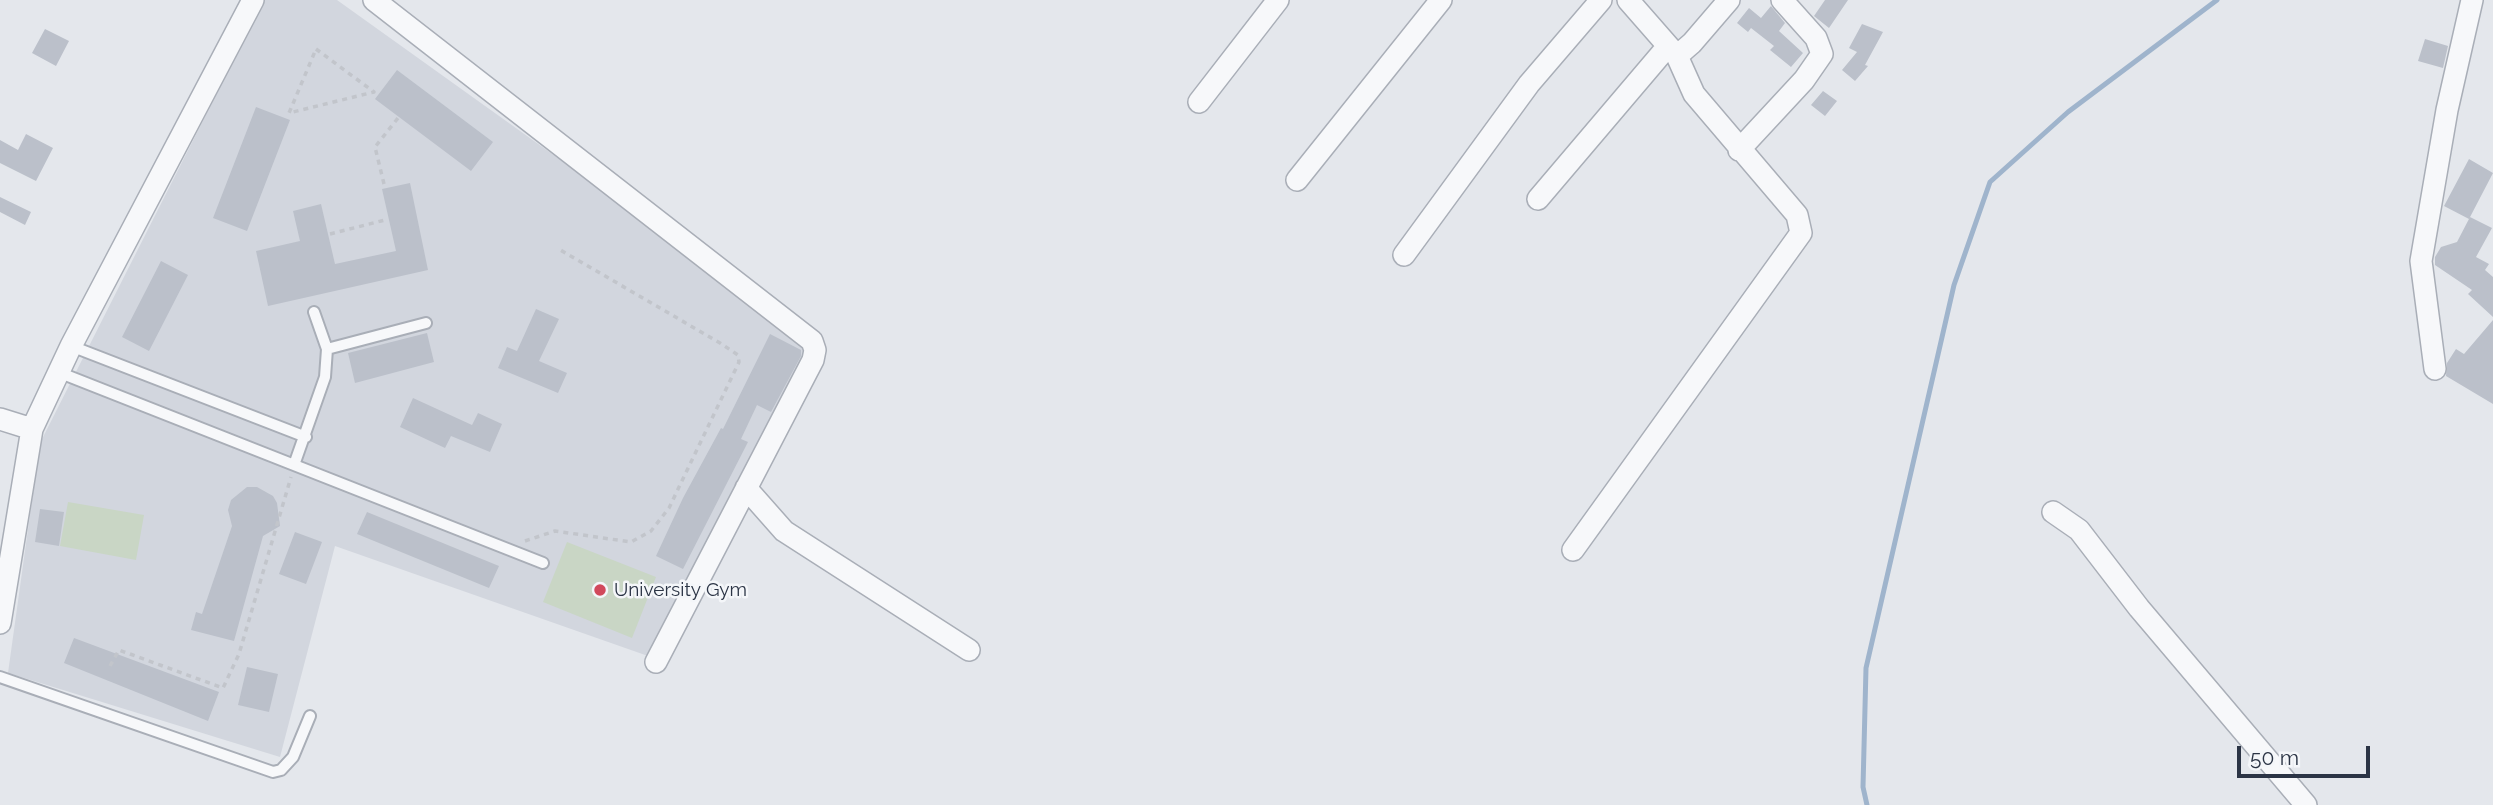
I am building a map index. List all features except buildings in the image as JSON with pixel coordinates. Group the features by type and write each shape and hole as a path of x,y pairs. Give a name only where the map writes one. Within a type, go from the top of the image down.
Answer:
{"street":[{"path":"0,623 32,429 71,346 254,0"},
{"path":"374,0 812,341 815,350 813,360 656,662"},
{"path":"1199,102 1278,0"},
{"path":"1297,180 1441,0"},
{"path":"1404,255 1529,85 1601,0"},
{"path":"1573,550 1801,233 1797,215 1694,94 1672,51 1628,0"},
{"path":"1538,200 1672,51 1692,43 1729,0"},
{"path":"1739,150 1804,80 1822,54 1816,38 1782,0"},
{"path":"2435,369 2421,261 2447,110 2472,0"},
{"path":"0,419 32,429"},
{"path":"746,488 784,531 969,650"},
{"path":"2053,512 2079,530 2147,618 2306,805"}],"lane":[{"path":"294,465 325,377 327,349 314,312"},
{"path":"327,349 426,323"},
{"path":"71,346 306,437"},
{"path":"58,372 543,563"},
{"path":"0,677 274,772 281,770 293,757 310,716"}],"path":[{"path":"316,49 374,92 313,107 289,113 316,49"},
{"path":"384,184 375,147 398,118"},
{"path":"331,234 385,220"},
{"path":"508,549 555,531 631,542 651,531 669,508 739,362 738,355 720,343 557,248"},
{"path":"110,666 119,650 223,688 239,654 294,465"}],"shaded area":[{"path":"264,0 337,0 636,214 811,347 648,656 335,546 280,757 8,673 40,443"}],"green space":[{"path":"68,502 144,515 136,560 60,546"},
{"name":"University Gym","path":"567,542 656,577 632,638 543,602"}],"waterway":[{"path":"1867,805 1863,787 1866,668 1954,285 1990,182 2068,112 2217,0"}],"place":[{"name":"University Gym","path":"600,590"}]}
